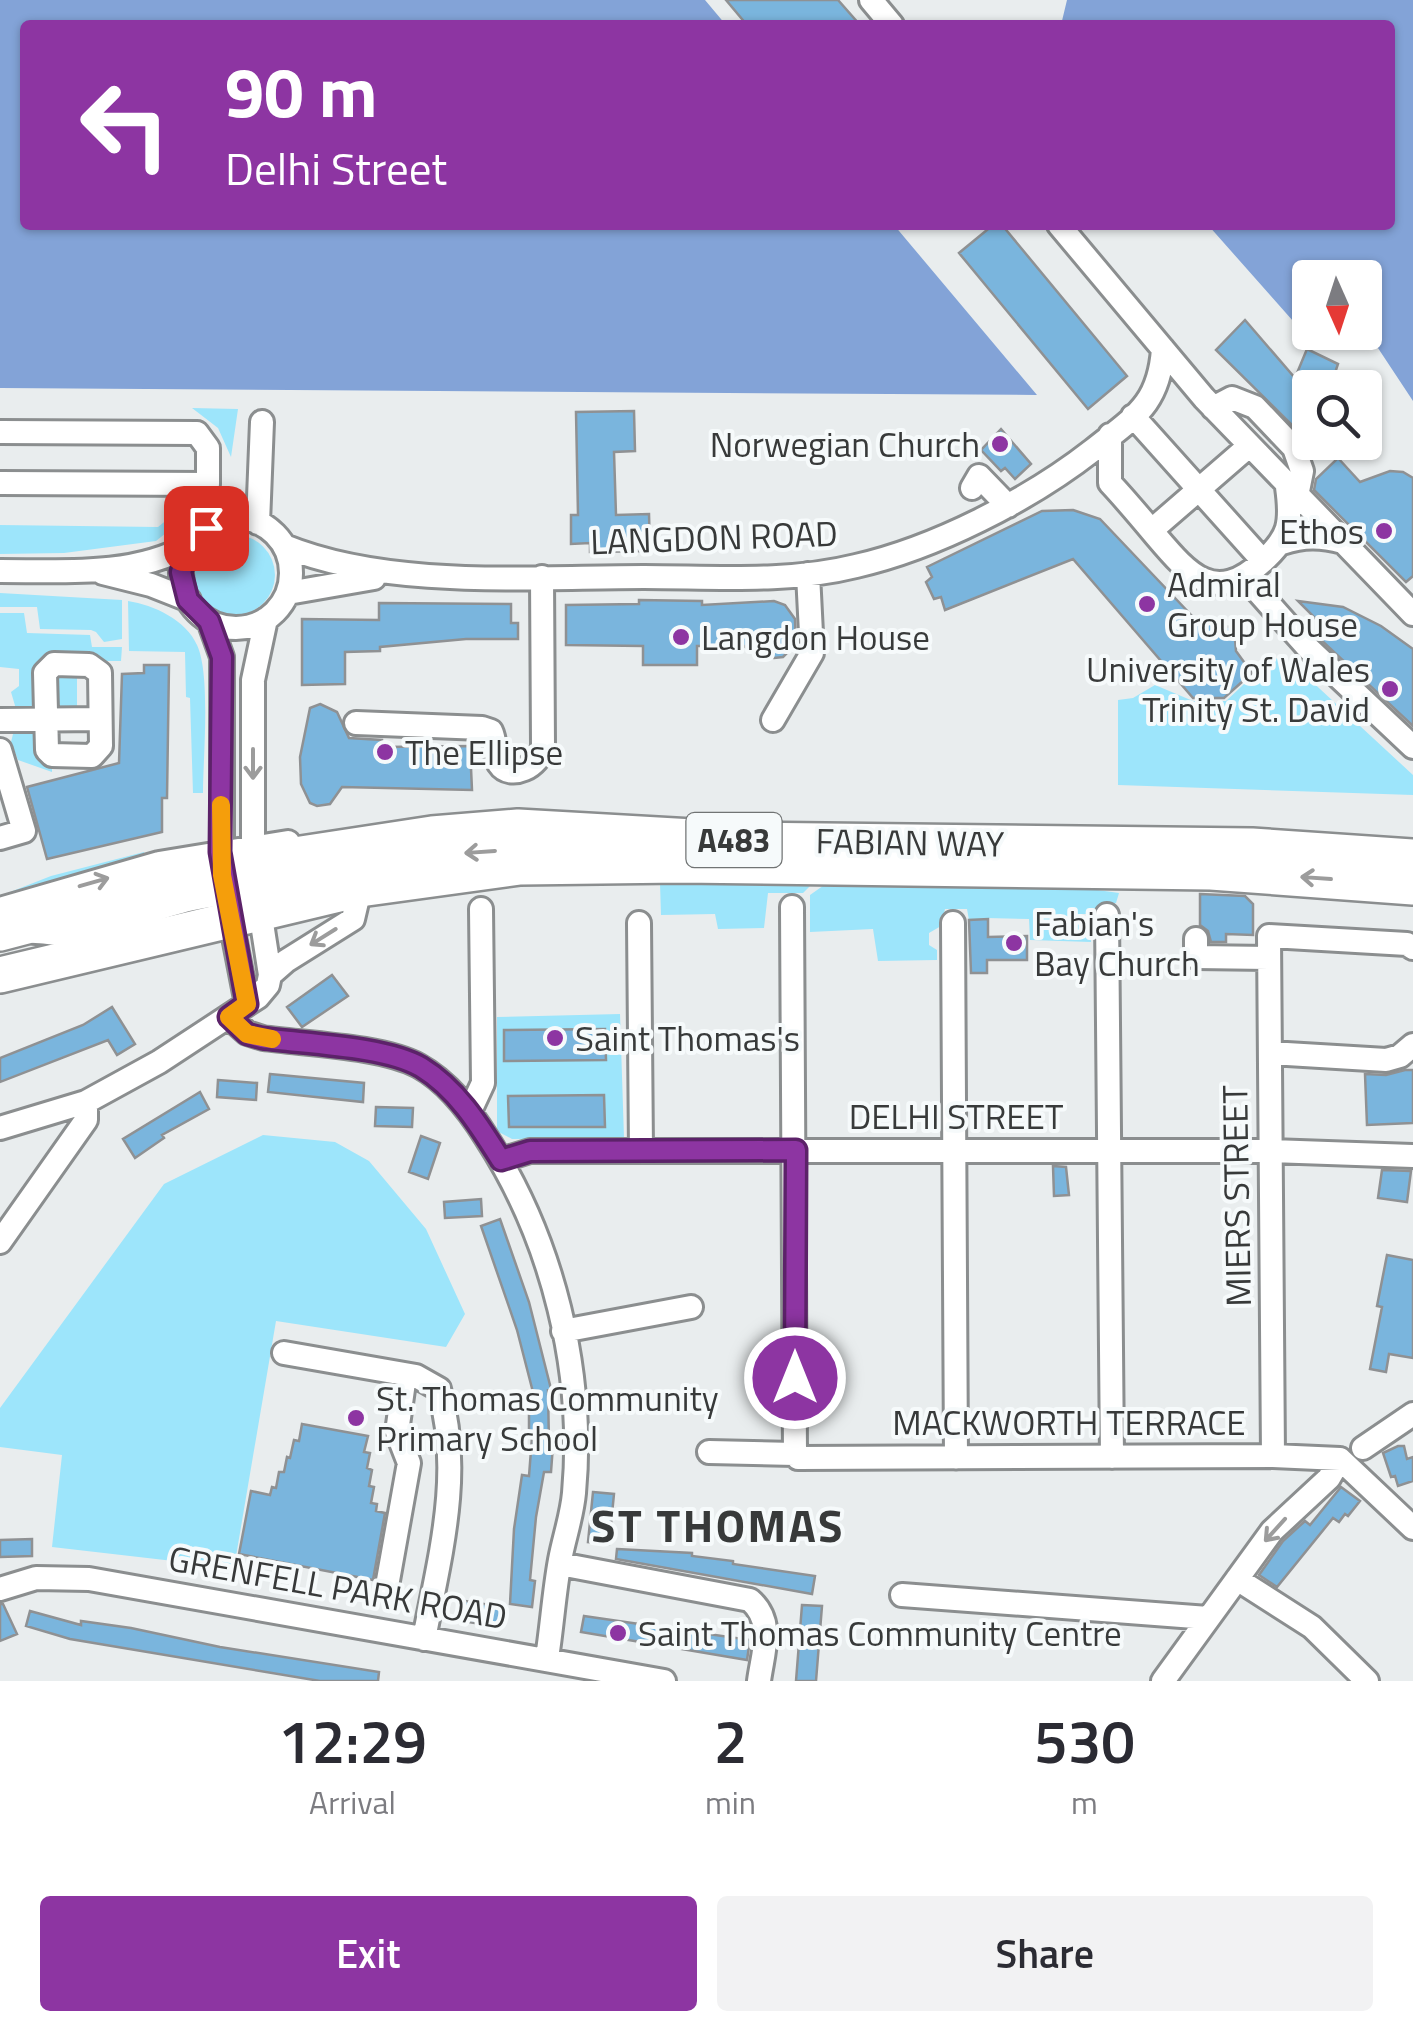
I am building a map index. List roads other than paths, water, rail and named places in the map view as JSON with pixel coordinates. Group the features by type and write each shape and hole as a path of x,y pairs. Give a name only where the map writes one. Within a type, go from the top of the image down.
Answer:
{"highway":[{"name":"FABIAN WAY","path":"0,975 240,881 351,844 518,827 745,840 1252,846 1413,857"},
{"name":"FABIAN WAY","path":"4,924 240,881 360,889 520,868 681,865 1211,872 1413,886"}],"street":[{"path":"871,0 888,20"},
{"path":"1063,230 1208,403 1413,614"},
{"path":"1142,408 1159,382 1163,350"},
{"path":"1142,408 1170,394 1208,403 1232,398 1255,408 1294,448 1302,471 1292,491 1290,522 1282,543"},
{"path":"1142,408 1200,488 1263,561"},
{"name":"LANGDON ROAD","path":"284,546 319,560 407,574 808,574 857,566 903,551 1008,506 1063,473 1142,408"},
{"path":"258,523 262,422"},
{"path":"0,432 196,434 208,448 208,484 218,522"},
{"path":"1110,436 1110,482"},
{"path":"1152,530 1248,446"},
{"path":"1063,473 1086,474 1110,482 1194,577 1219,584 1245,577 1282,543 1302,536 1342,542"},
{"path":"972,488 979,476 1008,506"},
{"path":"0,483 208,484"},
{"path":"188,600 181,572 190,545 206,528 218,522 244,519 273,532 284,546 291,569 288,593 276,612 238,628 209,621"},
{"path":"0,571 94,571 150,561 190,545"},
{"path":"0,1128 86,1102 159,1062 238,1010 268,985 270,975 240,881 222,657 209,621 188,600 151,585 94,571"},
{"name":"LANGDON ROAD","path":"288,593 407,574"},
{"path":"773,720 812,653 808,574"},
{"path":"356,723 491,731 499,763 514,770 535,765 543,746 542,577"},
{"path":"1245,577 1309,649 1413,747"},
{"path":"266,619 252,680 240,881 238,1010 247,1034 389,1055 420,1066 470,1111 501,1160 527,1213 550,1272 575,1406 574,1494 547,1658"},
{"path":"54,664 89,665 100,672 101,746 92,756 52,755 46,746 46,719 45,674 54,664"},
{"path":"0,720 100,719"},
{"path":"0,750 24,831 0,838"},
{"path":"240,881 420,820 512,814 695,825 1290,834 1413,840"},
{"path":"240,881 512,850 568,849 681,865"},
{"path":"270,975 353,919 360,889"},
{"path":"792,907 796,1456"},
{"path":"470,1111 483,1082 481,910"},
{"path":"1107,915 1112,1457"},
{"path":"638,923 641,1150"},
{"path":"953,923 956,1458"},
{"path":"1196,939 1196,957 1269,947 1407,944 1413,948"},
{"name":"MIERS STREET","path":"1269,947 1273,1456"},
{"path":"1270,1053 1386,1060 1400,1056 1413,1044"},
{"path":"0,1242 86,1120 86,1102"},
{"name":"DELHI STREET","path":"501,1160 530,1151 641,1150 1271,1151 1413,1156"},
{"path":"563,1331 692,1308"},
{"path":"284,1353 416,1376 439,1390 450,1452 450,1496 424,1639"},
{"path":"386,1586 409,1463 397,1432 405,1374"},
{"path":"1363,1448 1413,1414"},
{"name":"MACKWORTH TERRACE","path":"709,1452 956,1458 1340,1459"},
{"path":"1163,1681 1272,1531 1328,1478 1340,1459 1413,1528"},
{"path":"560,1564 750,1600 762,1610 767,1624 760,1681"},
{"name":"GRENFELL PARK ROAD","path":"0,1589 36,1578 90,1579 664,1681"},
{"path":"1237,1580 1312,1627 1367,1681"},
{"path":"902,1595 1208,1618"}],"place":[{"name":"Norwegian Church","path":"1000,444"},
{"name":"Ethos","path":"1384,531"},
{"name":"Admiral Group House","path":"1147,604"},
{"name":"Langdon House","path":"681,637"},
{"name":"University of Wales Trinity St. David","path":"1390,689"},
{"name":"The Ellipse","path":"385,752"},
{"name":"Fabian's Bay Church","path":"1014,943"},
{"name":"Saint Thomas's","path":"555,1038"},
{"name":"St. Thomas Community Primary School","path":"356,1418"},
{"name":"Saint Thomas Community Centre","path":"618,1633"}],"district":[{"name":"ST THOMAS","path":"718,1525"}]}
